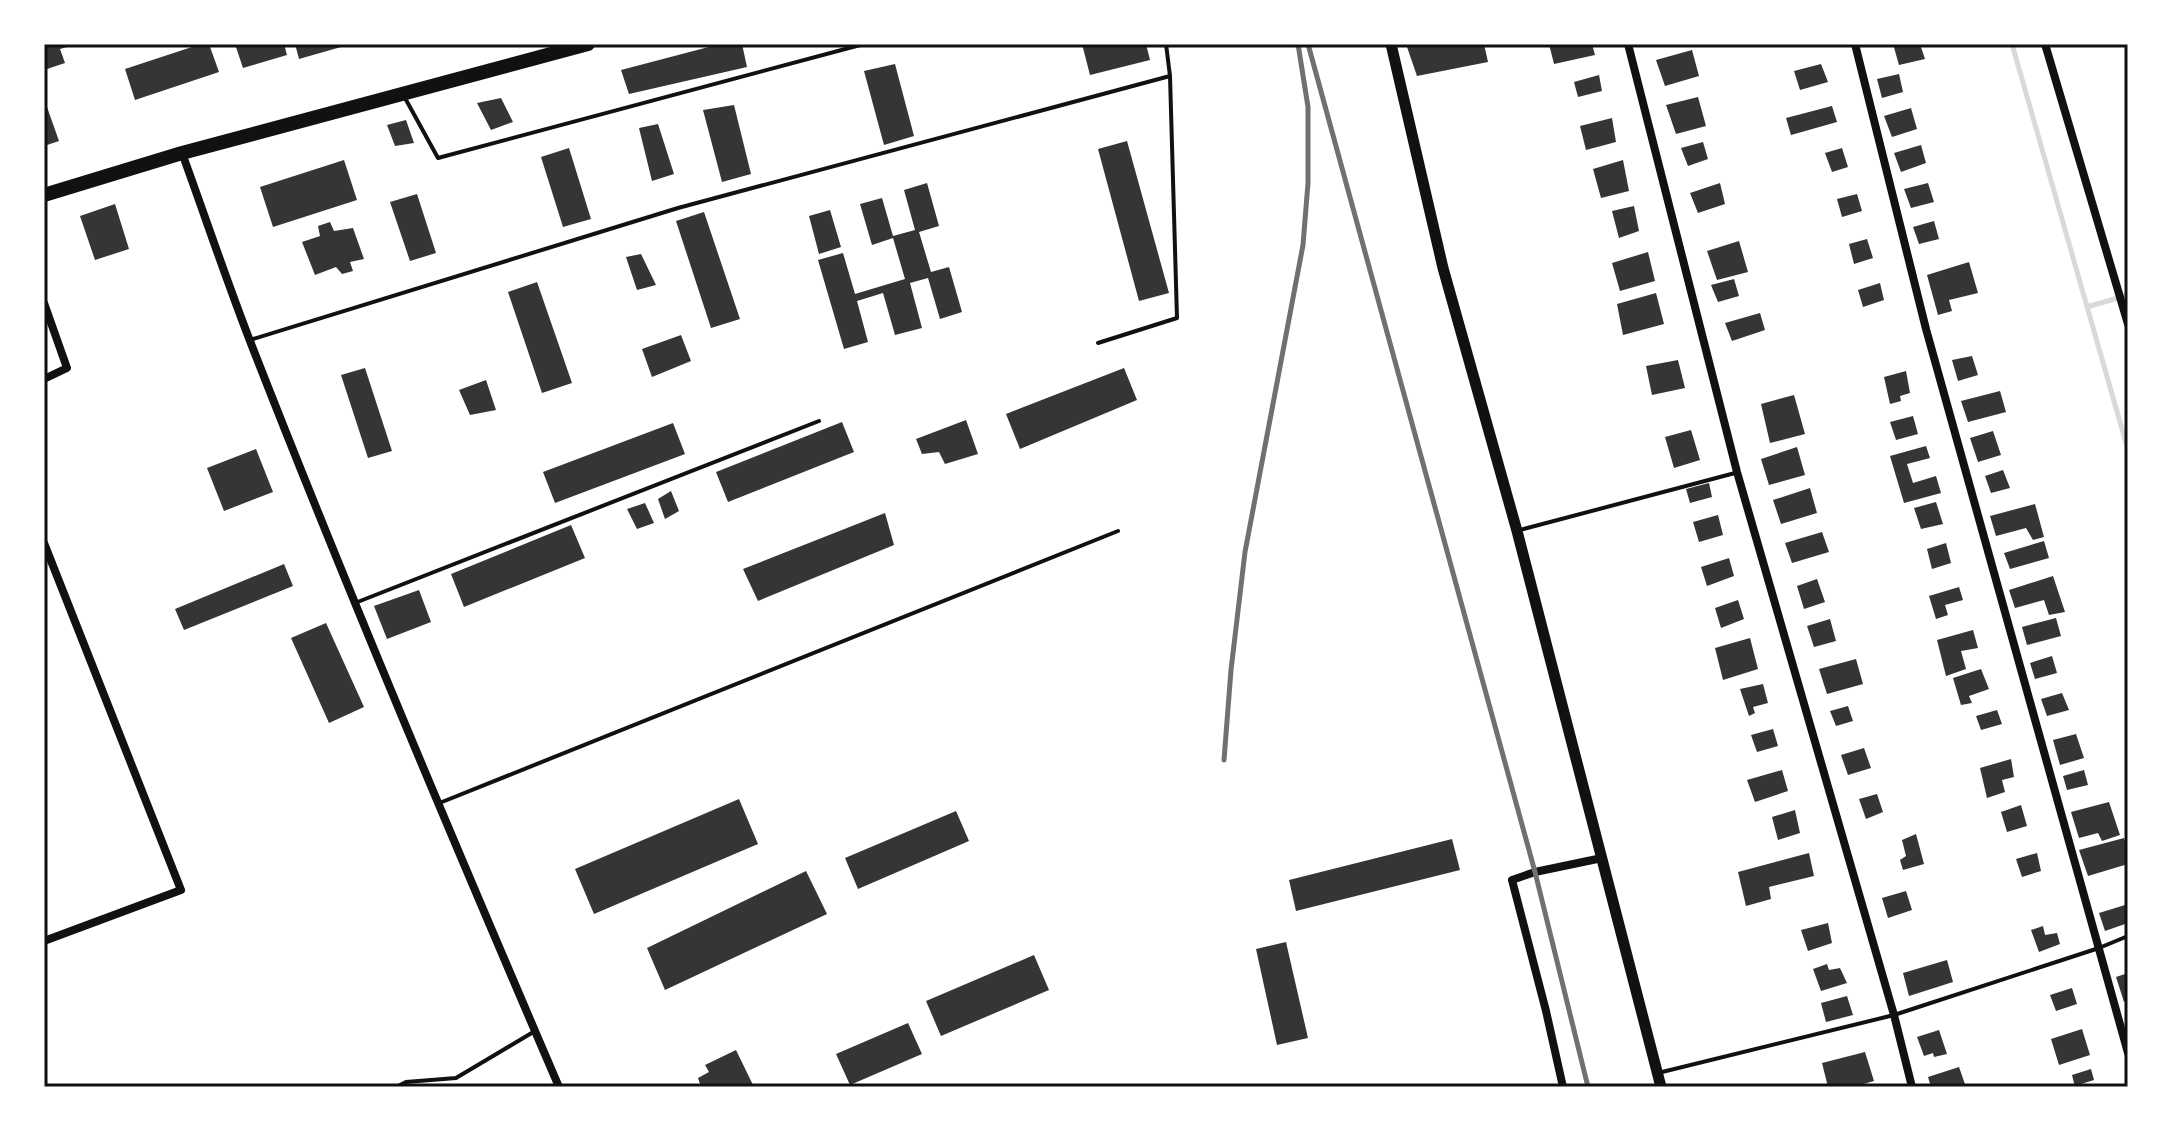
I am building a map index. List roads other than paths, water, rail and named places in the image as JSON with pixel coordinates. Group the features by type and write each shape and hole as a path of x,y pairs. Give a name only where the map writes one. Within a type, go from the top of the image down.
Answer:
{"main road":[{"path":"44,195 182,153 588,44"}],"street":[{"path":"1391,44 1443,268 1517,531 1661,1087"},
{"path":"1628,44 1737,472 1912,1087"},
{"path":"1855,44 1926,329 2128,1053"},
{"path":"2045,44 2128,324"},
{"path":"182,153 250,340 355,603 437,804 559,1087"},
{"path":"44,303 67,368 44,379"},
{"path":"44,543 181,890 44,941"},
{"path":"1563,1087 1512,880 1602,858"}],"lane":[{"path":"403,94 438,158 864,44"},
{"path":"1098,343 1177,318 1170,76 1166,44"},
{"path":"250,340 678,208 1170,76"},
{"path":"355,603 819,421"},
{"path":"1517,531 1737,472"},
{"path":"437,804 1118,531"},
{"path":"1658,1073 1894,1015 2128,936"},
{"path":"396,1087 406,1082 456,1078 535,1031"}],"waterway":[{"path":"2012,44 2128,450"},
{"path":"2087,307 2128,295"}],"railway":[{"path":"1224,760 1245,552 1303,245 1308,183 1308,107 1298,44"},
{"path":"1308,44 1535,872 1588,1087"}]}
